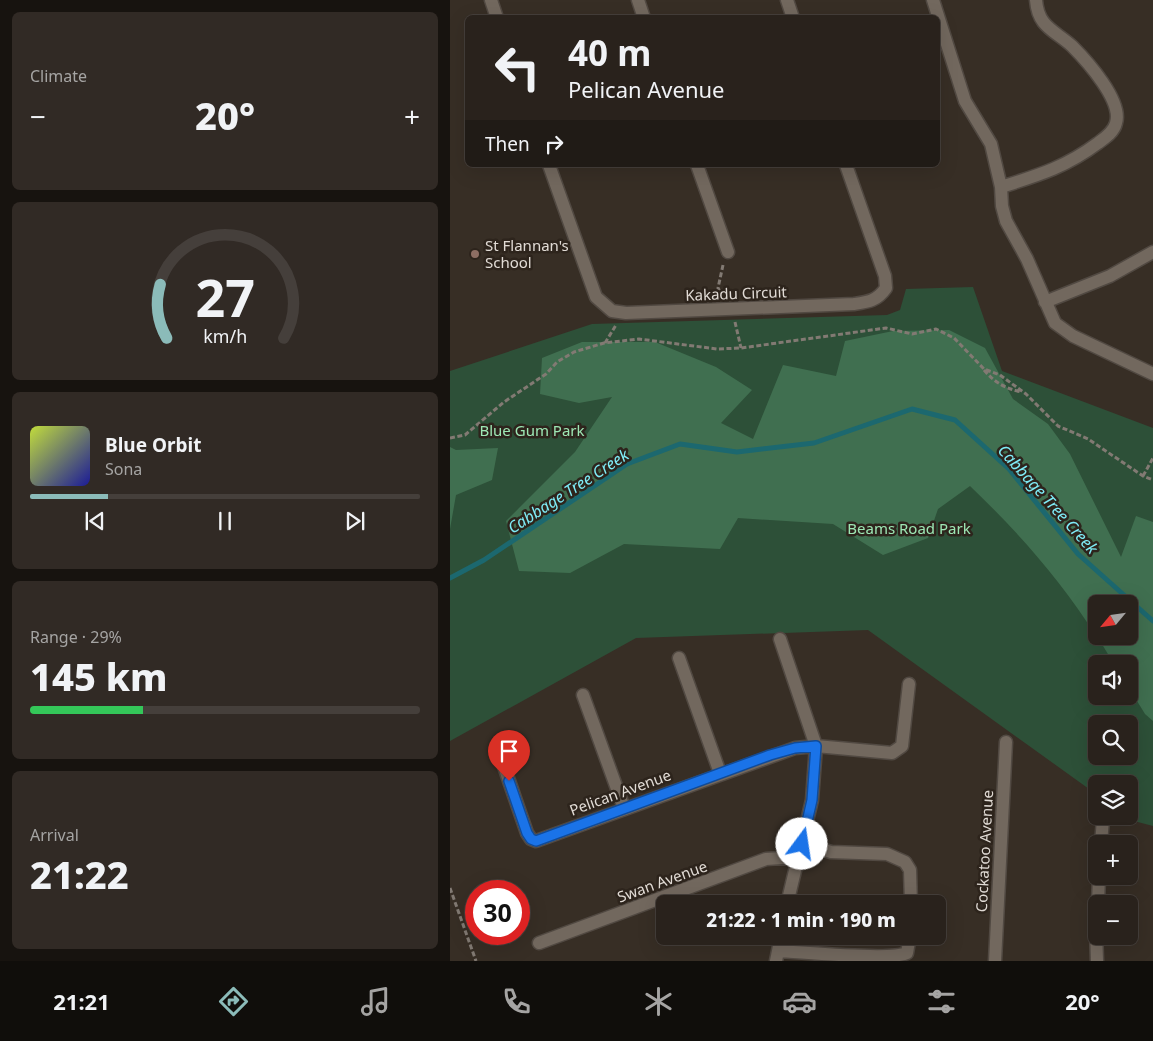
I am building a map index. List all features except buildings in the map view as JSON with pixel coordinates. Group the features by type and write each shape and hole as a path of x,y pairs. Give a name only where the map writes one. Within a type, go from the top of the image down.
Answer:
{"street":[{"path":"490,0 496,15"},
{"path":"638,0 643,15"},
{"path":"787,0 793,15"},
{"path":"933,0 938,15"},
{"path":"1001,187 1059,168 1077,159 1108,135 1116,124 1117,113 1114,101 1085,59 1064,39 1045,26 1040,19 1036,0"},
{"path":"940,22 965,101 991,144 1001,187 1006,221 1028,259 1055,323 1073,336 1153,374"},
{"name":"Kakadu Circuit","path":"550,167 596,297 612,311 626,313 854,304 880,298 886,288 885,276 847,167"},
{"path":"698,167 728,252"},
{"path":"1045,302 1110,276 1153,252"},
{"path":"780,639 816,746 812,800 789,895"},
{"path":"678,658 720,773"},
{"name":"Pelican Avenue","path":"497,746 527,833 531,839 536,841 720,773 795,748 816,746 887,754 896,751 902,746 909,684"},
{"path":"583,695 624,808"},
{"name":"Cockatoo Avenue","path":"995,961 1006,742"},
{"path":"802,844 831,852 887,854 905,862 910,870 911,895"},
{"name":"Swan Avenue","path":"539,943 766,859 797,856"},
{"path":"777,956 884,958 902,956 907,953 908,945"},
{"path":"1096,945 1097,961"}],"path":[{"path":"718,288 720,271"},
{"path":"732,310 741,348"},
{"path":"604,343 626,313"},
{"path":"450,438 465,435 504,402 546,374 558,362 574,352 604,343 638,339 717,349 741,348 886,328 912,334 936,330 954,338 993,380 1004,387 1026,394"},
{"path":"984,369 1000,375 1026,394 1058,426 1088,439 1143,476 1153,480"},
{"path":"1143,476 1153,458"},
{"path":"450,888 476,961"}],"green space":[{"path":"973,287 1002,371 1153,428 1153,826 1138,822 1138,775 1088,775 1088,788 868,630 636,638 450,741 450,371 592,324 887,315 900,310 906,289"},
{"name":"Beams Road Park","path":"949,330 985,348 1013,399 1048,424 1070,454 1121,557 1136,516 1153,522 1153,721 1145,714 1138,703 1138,655 1109,655 1102,645 1138,645 1138,595 1088,595 1088,624 1038,557 970,486 938,509 928,538 883,555 833,524 738,518 720,549 624,544 570,573 519,571 506,521 575,452 612,397 579,403 540,394 542,358 582,342 655,342 716,367 752,390 721,423 753,439 783,365 836,376 845,341 893,331"},
{"path":"450,447 456,450 498,448 492,480 456,495 450,529"}],"waterway":[{"name":"Cabbage Tree Creek","path":"450,578 484,560 627,464 680,444 737,452 814,443 912,409 955,420 1009,469 1078,554 1153,621"}],"place":[{"name":"St Flannan's School","path":"475,254"}],"route":[{"path":"509,781 527,833 531,839 536,841 770,755 795,748 816,746 812,800 802,844"}],"park label":[{"name":"Blue Gum Park","path":"532,430"}]}
